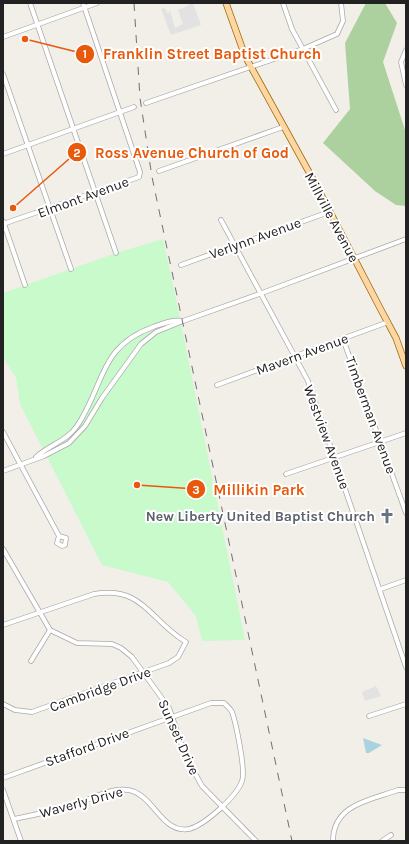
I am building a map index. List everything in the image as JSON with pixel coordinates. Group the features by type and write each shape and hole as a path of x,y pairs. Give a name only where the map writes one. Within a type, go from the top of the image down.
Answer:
{"main road":[{"name":"Millville Avenue","path":"226,3 242,49 388,322 406,366"}],"street":[{"path":"30,3 116,253"},
{"path":"3,37 84,5 98,3"},
{"path":"283,3 292,29 336,110"},
{"path":"146,103 303,49 337,34 343,21 341,3"},
{"path":"84,5 120,113"},
{"path":"406,50 401,62 406,85"},
{"path":"3,74 70,269"},
{"path":"3,154 134,108"},
{"name":"Elmont Avenue","path":"3,223 139,176 140,172 120,113"},
{"path":"159,171 283,127"},
{"name":"Verlynn Avenue","path":"181,265 329,212"},
{"name":"Westview Avenue","path":"221,220 296,356 308,381 381,589 406,667"},
{"path":"3,223 25,285"},
{"path":"3,471 21,466 34,459 58,450 69,443 85,426 106,393 141,344 156,332 406,240"},
{"path":"34,459 42,452 66,438 77,426 110,358 125,341 155,326 176,320 183,321"},
{"name":"Mavern Avenue","path":"217,385 388,322"},
{"name":"Timberman Avenue","path":"344,339 406,513"},
{"path":"3,432 59,536"},
{"path":"286,474 381,443 406,433"},
{"name":"Sunset Drive","path":"3,550 38,613 50,630 77,643 103,643 121,648 132,657 164,700 172,717 191,770 202,786 221,807 256,841"},
{"path":"3,563 8,559"},
{"path":"381,589 406,580"},
{"name":"Cambridge Drive","path":"4,706 15,710 32,712 144,673 174,660 178,657 186,642 166,628 139,600 124,593 109,591 94,594 38,613"},
{"path":"3,625 38,613"},
{"path":"31,661 50,630"},
{"name":"Stafford Drive","path":"3,778 218,702 224,703 232,712 244,776 237,790 221,807"},
{"path":"369,716 406,704"},
{"path":"3,790 21,841"},
{"name":"Waverly Drive","path":"14,819 73,805 120,790 129,790 144,796 166,822 179,829 188,829 197,826 204,822 221,807"},
{"path":"333,841 337,824 348,808 398,790 406,790"},
{"path":"382,841 391,835"}],"green space":[{"path":"366,3 385,3 397,23 383,62 406,133 406,206 396,205 375,191 323,143 350,109 345,43"},
{"path":"163,239 245,640 202,641 196,616 168,582 102,565 20,404 16,378 3,357 3,293 116,253"}],"shaded area":[{"path":"189,3 193,3 201,25 171,35 161,9 165,8 168,14 170,10 175,28 183,24 178,10 188,6"},
{"path":"376,686 381,696 365,701 362,692"}],"water":[{"path":"363,738 382,745 369,753 366,753"}],"railway":[{"path":"134,3 140,98 152,177 292,841"}],"place":[{"name":"Franklin Street Baptist Church","path":"25,39"},
{"name":"Ross Avenue Church of God","path":"13,208"},
{"name":"Millikin Park","path":"137,485"},
{"name":"New Liberty United Baptist Church","path":"387,516"}]}
